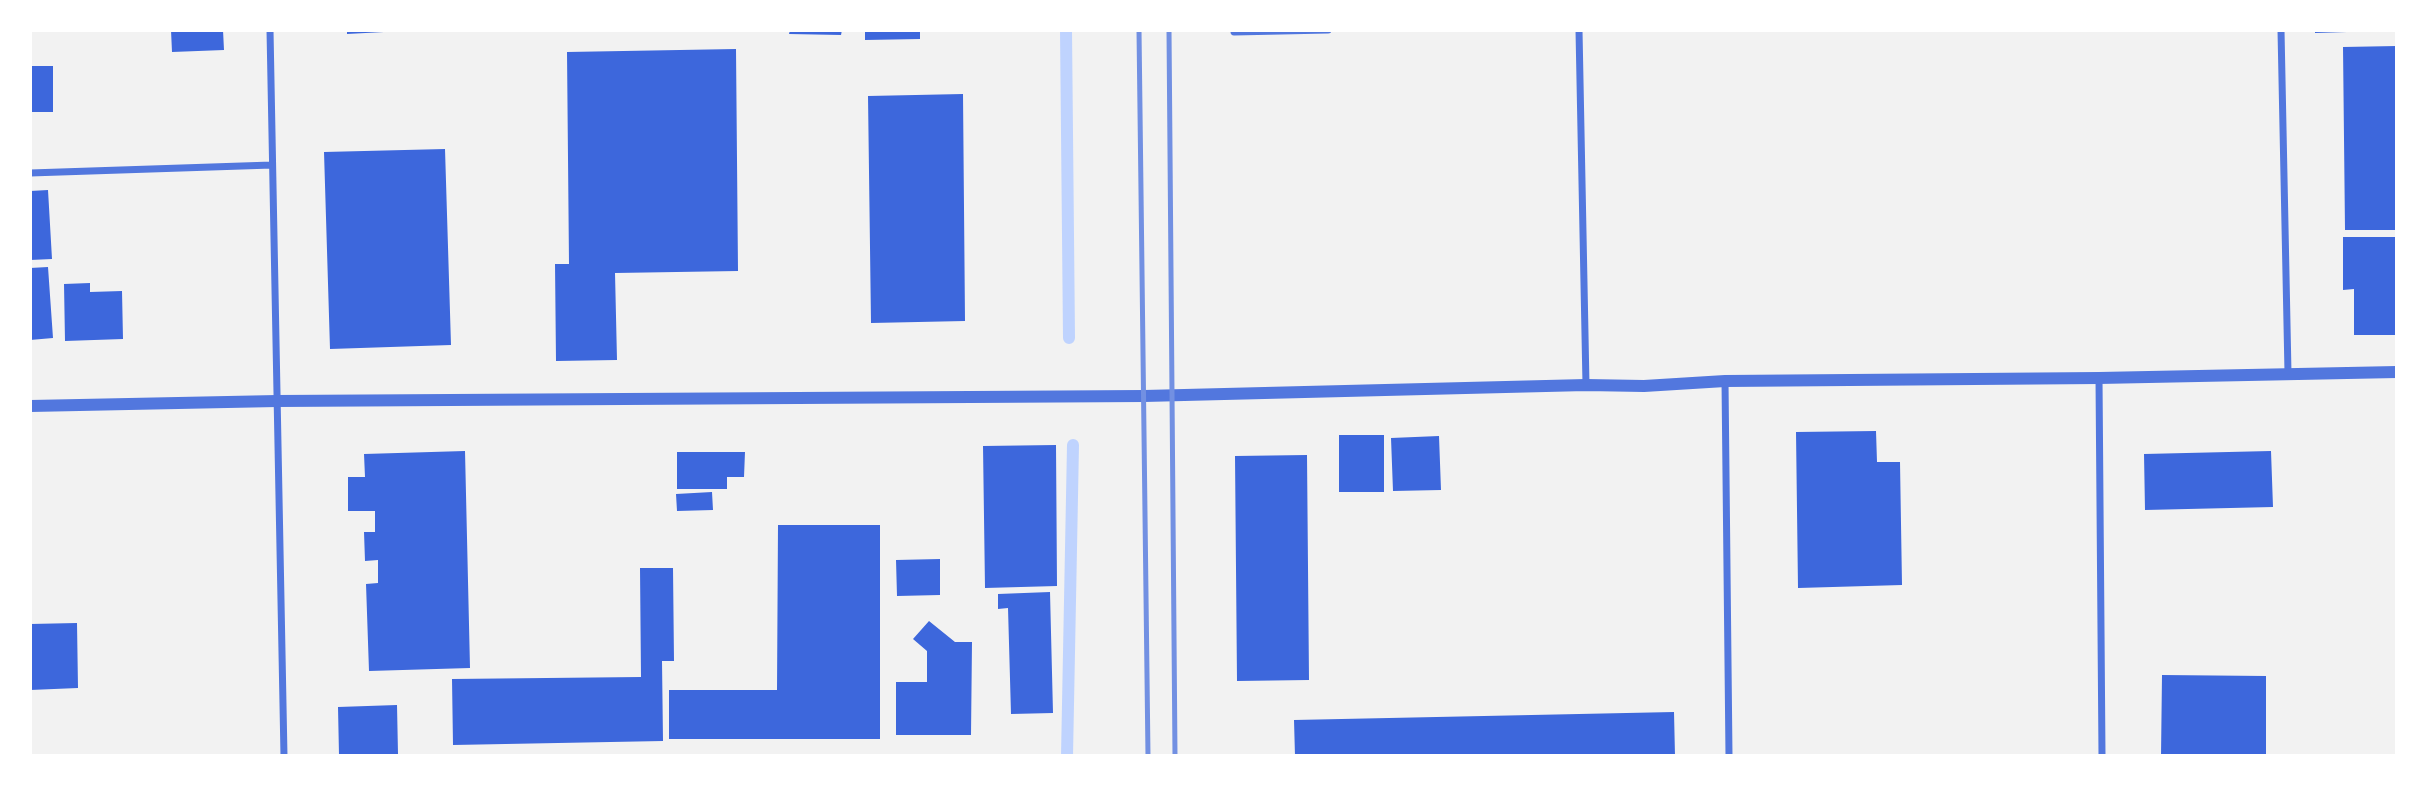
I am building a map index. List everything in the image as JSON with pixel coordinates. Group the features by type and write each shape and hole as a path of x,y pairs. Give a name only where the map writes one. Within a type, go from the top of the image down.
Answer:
{"street":[{"path":"270,30 284,756"},
{"path":"1234,32 1328,30"},
{"path":"1579,30 1586,386"},
{"path":"2281,30 2288,373"},
{"path":"30,173 272,165"},
{"path":"30,406 277,401 1130,396 1644,386 1725,381 2397,372"},
{"path":"2099,378 2102,756"},
{"path":"1725,381 1729,756"}],"building":[{"path":"171,30 223,30 224,50 172,52"},
{"path":"347,30 384,30 384,32 347,34"},
{"path":"790,30 842,30 841,35 789,34"},
{"path":"865,30 920,30 920,39 865,40"},
{"path":"2315,30 2347,30 2347,32 2315,33"},
{"path":"2397,46 2397,230 2345,230 2343,47"},
{"path":"736,49 738,271 615,273 617,360 556,361 555,264 569,264 567,52"},
{"path":"30,66 53,66 53,112 30,112"},
{"path":"963,94 965,321 871,323 868,96"},
{"path":"445,149 451,345 330,349 324,152"},
{"path":"48,190 52,259 30,260 30,191"},
{"path":"2343,237 2397,237 2397,335 2354,335 2354,289 2343,290"},
{"path":"48,267 53,338 30,340 30,268"},
{"path":"90,283 90,292 122,291 123,339 65,341 64,284"},
{"path":"1876,431 1877,462 1900,462 1902,585 1798,588 1796,432"},
{"path":"1339,435 1384,435 1384,492 1339,492"},
{"path":"1439,436 1441,490 1393,491 1391,438"},
{"path":"1056,445 1057,586 985,588 983,446"},
{"path":"465,451 470,668 369,671 366,584 378,583 378,560 365,561 364,532 375,532 375,511 348,511 348,477 365,477 364,454"},
{"path":"2271,451 2273,507 2145,510 2144,454"},
{"path":"677,452 745,452 744,477 727,477 727,489 677,489"},
{"path":"1307,455 1309,680 1237,681 1235,456"},
{"path":"712,492 713,510 677,511 676,494"},
{"path":"778,525 880,525 880,739 669,739 669,690 777,690"},
{"path":"940,559 940,595 897,596 896,560"},
{"path":"640,568 673,568 674,661 662,661 663,741 453,745 452,679 641,677"},
{"path":"1050,592 1053,713 1011,714 1008,608 998,609 998,594"},
{"path":"929,621 955,642 972,642 971,735 896,735 896,682 927,682 927,651 913,639"},
{"path":"77,623 78,688 30,690 30,624"},
{"path":"2162,675 2266,676 2266,756 2161,756"},
{"path":"397,705 398,754 339,755 338,707"},
{"path":"1674,712 1675,756 1295,756 1294,720"}],"waterway":[{"path":"1066,30 1069,338"},
{"path":"1067,756 1073,445"}],"railway":[{"path":"1139,30 1148,756"},
{"path":"1169,30 1175,756"}]}
